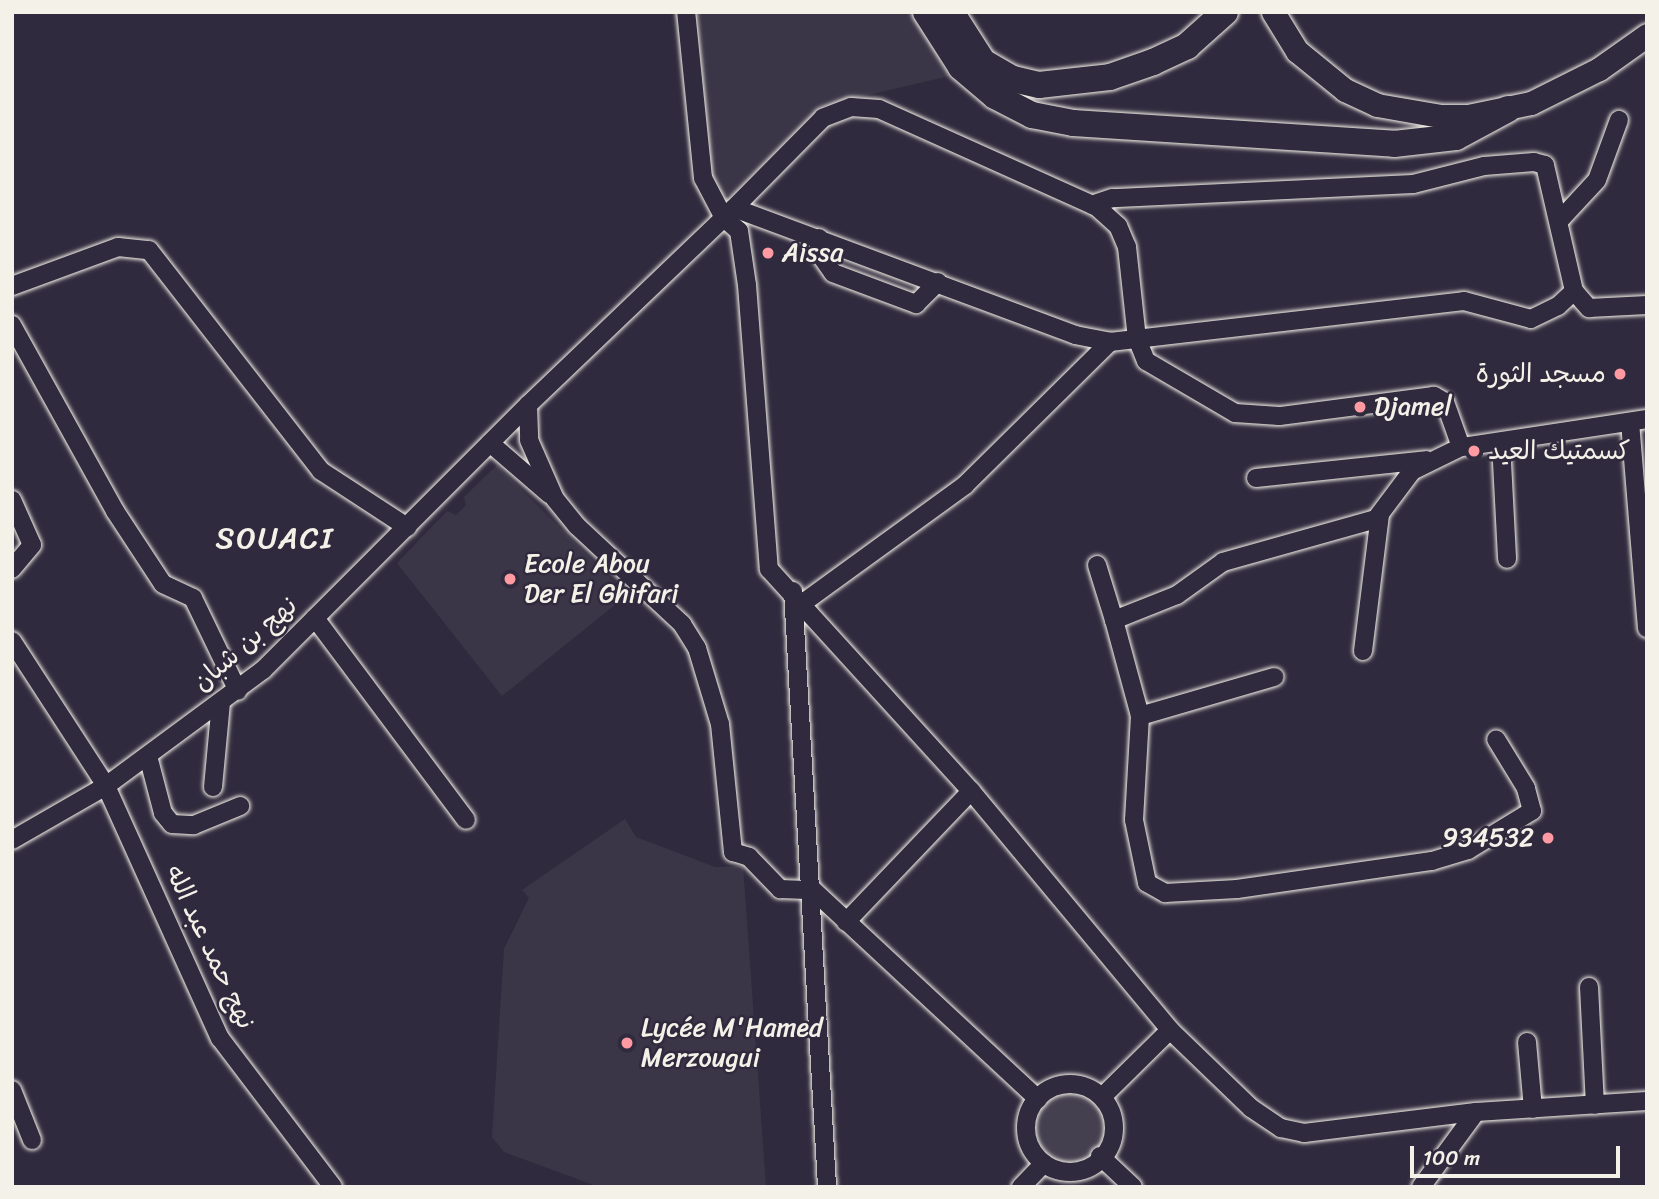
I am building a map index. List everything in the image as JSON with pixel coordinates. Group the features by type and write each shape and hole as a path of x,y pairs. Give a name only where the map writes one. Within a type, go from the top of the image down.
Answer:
{"highway":[{"path":"926,12 961,67 995,96 1032,115 1073,123 1394,144 1456,137 1507,109"},
{"path":"951,12 983,62 1013,79 1039,85 1110,77 1153,62 1187,46 1225,12"}],"main road":[{"path":"1273,12 1297,51 1324,75 1377,105 1441,116 1507,109 1569,87 1647,35"}],"street":[{"path":"686,12 703,178 739,231 747,285 764,551 769,569 971,791 1170,1030 1251,1108 1281,1128 1322,1132 1476,1112 1647,1101"},
{"name":"نهج بن شبان","path":"12,840 106,786 238,691 316,618 528,405 729,213 823,118 851,107 879,109 1092,205 1118,226 1128,247 1137,339"},
{"path":"1560,220 1597,180 1619,120"},
{"path":"1092,205 1112,198 1413,184 1484,166 1534,162 1545,165 1560,220 1574,291 1589,308 1647,305"},
{"path":"729,213 819,238 1075,335 1110,342 1464,301 1531,318 1558,306 1574,291"},
{"path":"819,238 819,253 833,273 915,304 938,282"},
{"path":"12,286 118,247 149,250 321,471 407,527"},
{"path":"12,325 90,467 163,584 193,598 238,691"},
{"path":"1137,339 1146,361 1157,370 1235,413 1279,416 1434,396 1446,402 1461,447"},
{"path":"797,601 965,485 1110,342"},
{"path":"528,405 530,440 555,499"},
{"path":"1114,620 1177,595 1223,562 1362,525 1380,515 1412,471 1461,447 1639,421 1647,628"},
{"path":"490,443 555,499 577,526 674,615 697,648 720,724 733,852 749,857 780,889 813,890 1038,1099"},
{"path":"1501,443 1507,559"},
{"path":"1256,478 1433,459"},
{"path":"12,500 32,545 12,569"},
{"path":"1363,651 1380,515"},
{"path":"1097,565 1140,716 1136,843 1147,883 1165,893 1237,889 1432,861 1468,850 1532,811 1526,789 1496,739"},
{"path":"797,601 827,1187"},
{"path":"316,618 466,820"},
{"name":"نهج حمد عبد الله","path":"12,641 106,786 220,1038 333,1187"},
{"path":"1140,716 1274,677"},
{"path":"213,787 221,703"},
{"path":"148,756 163,813 172,824 194,825 240,806"},
{"path":"846,922 971,791"},
{"path":"1589,988 1595,1105"},
{"path":"1101,1097 1170,1030"},
{"path":"1527,1042 1533,1109"},
{"path":"1069,1084 1084,1086 1101,1097 1114,1119 1114,1134 1109,1150 1086,1170 1071,1172 1044,1163 1027,1138 1026,1121 1038,1099 1054,1087 1069,1084"},
{"path":"12,1090 32,1140"},
{"path":"1420,1187 1476,1112"},
{"path":"1100,1156 1133,1187"},
{"path":"1021,1187 1044,1163"}],"shaded area":[{"path":"698,12 914,12 949,76 821,106 732,195 712,195"},
{"name":"Ecole Abou Der El Ghifari","path":"497,465 627,595 502,696 397,563 447,511 456,515 466,505 464,497"},
{"name":"Lycée M'Hamed Merzougui","path":"625,819 636,837 715,867 743,866 766,1187 599,1187 504,1152 492,1137 504,949 529,898 522,890"},
{"path":"1078,1093 1091,1099 1100,1108 1104,1114 1104,1142 1096,1153 1085,1161 1064,1163 1046,1153 1038,1142 1036,1121 1046,1103 1057,1095"}],"place":[{"name":"Aissa","path":"768,253"},
{"name":"مسجد الثورة","path":"1620,374"},
{"name":"Djamel","path":"1360,407"},
{"name":"كسمتيك العيد","path":"1474,451"},
{"name":"Ecole Abou Der El Ghifari","path":"510,579"},
{"name":"934532","path":"1548,838"},
{"name":"Lycée M'Hamed Merzougui","path":"627,1043"}],"district":[{"name":"SOUACI","path":"275,538"}]}
